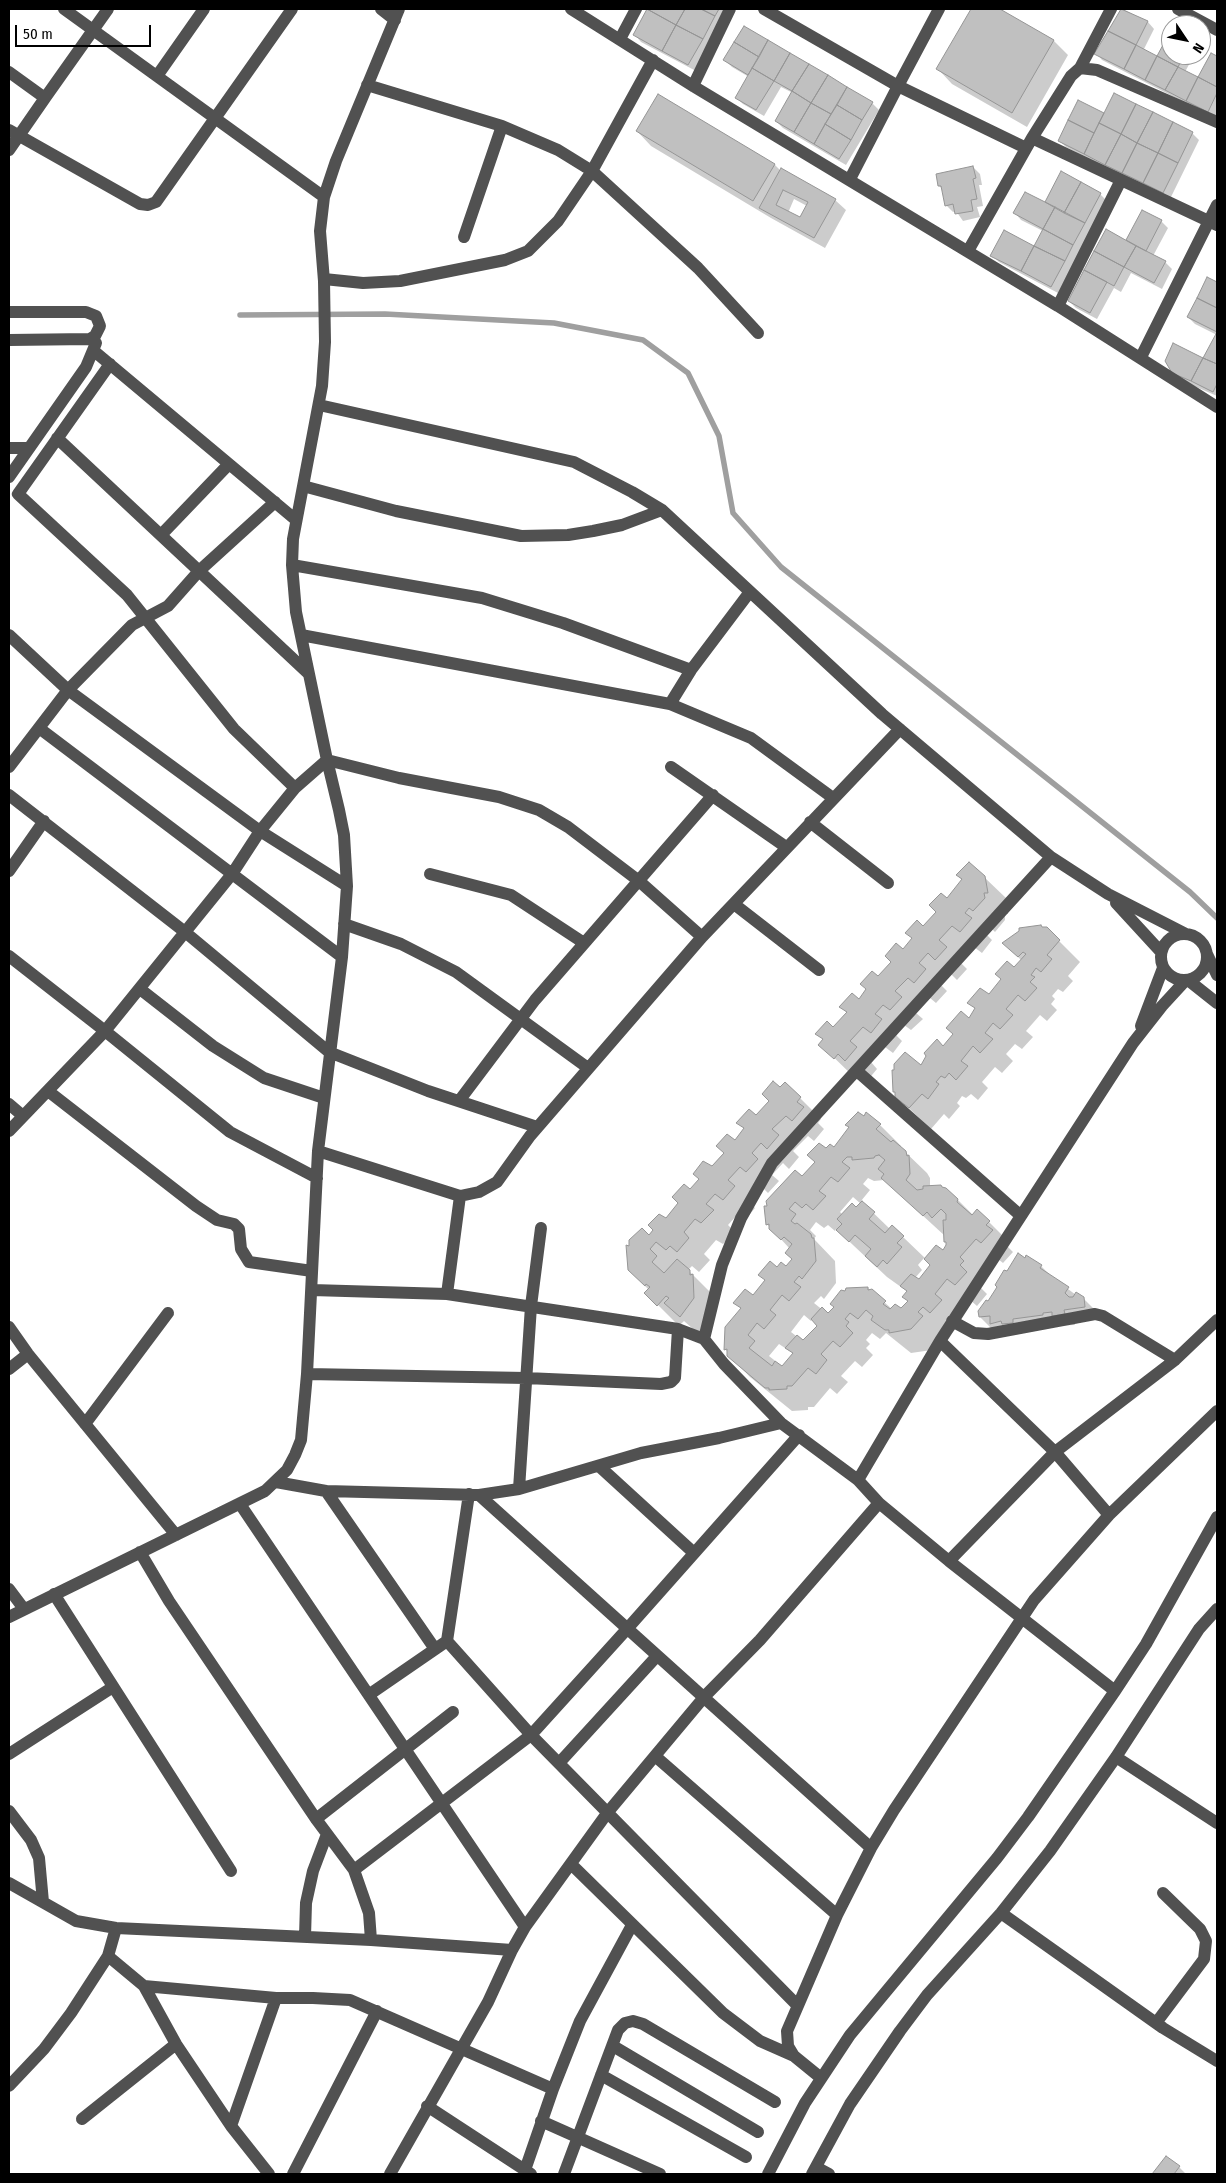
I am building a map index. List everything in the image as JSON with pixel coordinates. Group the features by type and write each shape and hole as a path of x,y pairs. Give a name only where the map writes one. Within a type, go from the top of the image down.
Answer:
{"street":[{"path":"64,9 324,197"},
{"path":"9,150 14,132 45,98 108,9"},
{"path":"157,76 204,9"},
{"path":"14,132 140,204 148,206 156,202 292,9"},
{"path":"9,1617 265,1491 276,1482 295,1455 301,1440 312,1290 318,1151 342,957 347,886 344,835 296,612 292,565 296,520 320,405 325,342 324,280 320,231 324,197 336,161 397,15 381,9"},
{"path":"572,9 693,86 968,251 1140,358 1215,401"},
{"path":"620,39 636,9"},
{"path":"693,86 730,9"},
{"path":"764,9 898,86 1029,143 1121,180 1213,223"},
{"path":"850,180 938,9"},
{"path":"968,251 1029,143 1071,76 1080,68 1111,9"},
{"path":"1178,9 1217,30"},
{"path":"324,280 364,283 400,281 505,260 528,250 542,239 558,221 592,171 653,60"},
{"path":"1080,68 1097,70 1217,122"},
{"path":"9,72 45,98"},
{"path":"367,85 502,126 558,150 592,171 698,268 758,334"},
{"path":"464,236 502,126"},
{"path":"1058,306 1121,180"},
{"path":"1140,358 1213,223 1217,205"},
{"path":"9,312 91,312 99,320 94,351 86,367 9,477"},
{"path":"9,340 90,338 98,331"},
{"path":"94,351 296,520"},
{"path":"110,364 18,494 127,595 234,729 296,788"},
{"path":"320,405 574,462 616,482 662,510 749,592 900,728 1051,857 1108,894 1200,941 1217,975"},
{"path":"57,438 308,673"},
{"path":"9,448 29,448"},
{"path":"161,535 229,464"},
{"path":"303,486 396,511 522,536 568,535 593,531 622,525 662,510"},
{"path":"9,767 68,690 132,625 168,606 199,571 275,502"},
{"path":"292,565 482,598 563,624 692,670"},
{"path":"670,704 692,670 749,592"},
{"path":"9,635 68,690 260,831 347,886"},
{"path":"301,635 670,704 751,738 833,798"},
{"path":"39,728 342,957"},
{"path":"318,1151 460,1196 478,1192 497,1182 537,1127 702,937 900,728"},
{"path":"9,1131 105,1031 232,874 260,831 296,788 327,760"},
{"path":"327,760 399,778 499,797 539,810 568,827 639,881 702,937"},
{"path":"671,768 713,795 786,847"},
{"path":"9,795 185,932 329,1052 428,1091 537,1127"},
{"path":"459,1100 520,1018 713,795"},
{"path":"9,871 44,821"},
{"path":"810,822 888,883"},
{"path":"704,1339 722,1265 741,1218 772,1163 1051,857"},
{"path":"430,874 511,896 584,944"},
{"path":"1108,894 1161,952"},
{"path":"734,904 819,970"},
{"path":"344,924 400,944 456,972 588,1068"},
{"path":"1186,934 1170,938 1164,944 1161,952 1163,968 1168,975 1176,979 1187,980 1196,977 1203,971 1207,954"},
{"path":"9,956 230,1132 317,1178"},
{"path":"1133,1043 1163,968"},
{"path":"1187,980 1217,1003"},
{"path":"858,1480 952,1321 1133,1043 1162,1006 1187,980"},
{"path":"140,988 213,1046 264,1078 324,1098"},
{"path":"857,1071 1021,1216"},
{"path":"48,1091 196,1206 217,1220 234,1224 241,1233 241,1249 249,1262 312,1271"},
{"path":"9,1104 23,1116"},
{"path":"447,1294 460,1196"},
{"path":"519,1489 531,1306 541,1228"},
{"path":"312,1290 447,1294 678,1329 704,1339 724,1364 781,1422 858,1480 879,1503 949,1561 1115,1691"},
{"path":"86,1424 168,1313"},
{"path":"952,1321 974,1333 988,1334 1095,1314 1103,1316 1175,1360"},
{"path":"949,1561 1055,1452 1175,1360 1217,1320"},
{"path":"9,1327 28,1354 176,1535"},
{"path":"307,1374 526,1378 661,1384 671,1382 674,1378 678,1329"},
{"path":"940,1341 1055,1452 1109,1515"},
{"path":"9,1369 28,1354"},
{"path":"794,2056 788,2046 787,2031 797,2005 837,1915 871,1848 899,1802 1034,1600 1109,1515 1217,1411"},
{"path":"276,1482 326,1491 474,1495 519,1489 600,1467 641,1453 719,1438 781,1422"},
{"path":"354,1870 531,1735 799,1436"},
{"path":"600,1467 694,1553"},
{"path":"326,1491 434,1649"},
{"path":"474,1495 705,1696 871,1848"},
{"path":"370,1694 447,1641 474,1495"},
{"path":"390,2174 427,2106 488,2002 512,1950 526,1927 608,1812 705,1696 760,1640 879,1503"},
{"path":"240,1504 526,1927"},
{"path":"768,2174 786,2138 821,2078 876,2003 964,1899 1018,1831 1115,1691 1151,1635 1217,1517"},
{"path":"140,1552 169,1601 316,1819 354,1870 370,1913 371,1940"},
{"path":"9,1589 24,1609"},
{"path":"54,1594 231,1871"},
{"path":"829,2174 814,2171 850,2104 900,2031 927,1995 1001,1913 1050,1851 1116,1757 1199,1629 1217,1609"},
{"path":"447,1641 531,1735 560,1762 797,2005"},
{"path":"560,1762 657,1656"},
{"path":"9,1754 113,1687"},
{"path":"316,1819 453,1712"},
{"path":"655,1756 837,1915"},
{"path":"1116,1757 1217,1824"},
{"path":"9,1811 31,1840 39,1858 43,1902"},
{"path":"305,1937 306,1903 314,1871 327,1834"},
{"path":"571,1864 722,2013 760,2041 794,2056 821,2078"},
{"path":"9,1883 76,1921 116,1928 371,1940 512,1950"},
{"path":"1156,2023 1204,1959 1206,1941 1200,1929 1163,1893"},
{"path":"1001,1913 1156,2023 1217,2061"},
{"path":"427,2106 528,2172 541,2121 580,2021 632,1925"},
{"path":"9,2086 44,2049 71,2013 108,1956 116,1928"},
{"path":"108,1956 144,1986 176,2044 231,2126 269,2174"},
{"path":"144,1986 276,1998 350,2000 460,2050 553,2089"},
{"path":"231,2126 276,1998"},
{"path":"293,2174 377,2011"},
{"path":"564,2174 618,2030 625,2023 638,2022 775,2102"},
{"path":"82,2119 176,2044"},
{"path":"613,2046 758,2132"},
{"path":"601,2075 746,2157"},
{"path":"541,2121 660,2174"}],"building":[{"path":"647,9 676,25 662,51 633,35"},
{"path":"647,9 685,9 676,25"},
{"path":"685,9 701,9 715,16 703,39 676,25"},
{"path":"701,9 719,9 715,16"},
{"path":"971,9 1000,9 1054,40 1012,113 936,69"},
{"path":"1121,9 1148,21 1136,45 1108,31"},
{"path":"676,25 703,39 688,65 662,51"},
{"path":"744,26 768,40 759,57 734,42"},
{"path":"1108,31 1136,45 1124,69 1094,54"},
{"path":"768,40 790,53 774,81 752,68"},
{"path":"734,42 759,57 748,75 723,60"},
{"path":"1136,45 1157,56 1145,80 1124,69"},
{"path":"1161,49 1161,58 1157,56"},
{"path":"790,53 809,64 792,91 774,81"},
{"path":"1211,53 1217,56 1217,87 1198,77 1204,65 1211,65"},
{"path":"1157,56 1161,58 1161,65 1174,65 1178,67 1165,90 1145,80"},
{"path":"809,64 828,75 811,103 792,91"},
{"path":"1178,67 1198,77 1186,101 1165,90"},
{"path":"752,68 774,81 756,110 735,98"},
{"path":"828,75 847,87 831,114 811,103"},
{"path":"1198,77 1217,87 1217,93 1208,112 1186,101"},
{"path":"847,87 873,102 862,120 837,105"},
{"path":"792,91 811,103 794,132 775,121"},
{"path":"1114,93 1136,104 1121,134 1099,123"},
{"path":"658,94 775,164 753,201 636,131"},
{"path":"1078,100 1104,113 1094,133 1068,120"},
{"path":"811,103 831,114 814,144 794,132"},
{"path":"1136,104 1153,112 1137,143 1121,134"},
{"path":"837,105 862,120 851,140 825,124"},
{"path":"1153,112 1173,122 1158,153 1137,143"},
{"path":"1068,120 1094,133 1084,154 1058,141"},
{"path":"1173,122 1193,132 1178,163 1158,153"},
{"path":"1099,123 1121,134 1105,165 1084,154"},
{"path":"825,124 851,140 839,159 814,144"},
{"path":"1121,134 1137,143 1122,173 1105,165"},
{"path":"1137,143 1158,153 1143,183 1122,173"},
{"path":"1158,153 1178,163 1163,193 1143,183"},
{"path":"973,166 976,178 973,179 977,199 971,200 973,211 955,214 953,204 945,206 941,186 938,186 936,174"},
{"path":"781,168 836,199 814,238 759,208","holes":["783,190 808,202 800,217 776,205"]},
{"path":"1061,171 1081,182 1064,213 1045,202"},
{"path":"1081,182 1101,193 1085,223 1064,213"},
{"path":"1025,192 1055,207 1043,229 1013,213"},
{"path":"1055,207 1085,223 1073,245 1043,229"},
{"path":"1142,210 1162,220 1146,251 1126,240"},
{"path":"1043,229 1073,245 1065,261 1034,246"},
{"path":"1106,229 1136,246 1124,267 1094,251"},
{"path":"1004,230 1034,246 1021,271 990,256"},
{"path":"1034,246 1065,261 1051,287 1021,271"},
{"path":"1136,246 1166,261 1154,283 1124,267"},
{"path":"1094,251 1124,267 1114,286 1084,270"},
{"path":"1084,270 1107,282 1090,313 1068,301"},
{"path":"1207,277 1217,282 1217,308 1197,298"},
{"path":"1197,298 1217,308 1217,332 1187,317"},
{"path":"1217,332 1217,364 1203,358"},
{"path":"1173,343 1203,358 1191,381 1172,373 1165,361"},
{"path":"1203,358 1217,364 1217,384 1213,392 1191,381"},
{"path":"969,862 985,876 988,893 984,893 985,898 973,911 969,908 965,913 972,918 960,932 952,926 939,940 947,947 935,960 928,953 919,963 926,969 914,983 908,978 895,991 902,997 890,1010 883,1005 875,1014 882,1019 871,1033 863,1027 850,1041 857,1047 845,1061 838,1054 834,1059 818,1045 823,1039 815,1034 827,1021 833,1027 847,1012 839,1007 852,993 859,999 866,989 860,984 872,971 878,976 891,962 885,956 896,943 903,949 912,938 905,933 917,920 923,926 936,912 929,905 941,893 947,898 962,879 956,875"},
{"path":"1041,925 1042,927 1047,927 1060,940 1047,955 1052,959 1041,972 1036,968 1031,975 1035,977 1030,982 1037,988 1025,1001 1018,995 1006,1009 1013,1015 1000,1029 993,1023 985,1033 993,1039 980,1053 973,1046 961,1061 968,1066 956,1080 949,1073 945,1078 941,1076 936,1082 939,1084 928,1099 922,1094 909,1108 895,1097 895,1092 893,1092 892,1070 894,1070 894,1064 905,1052 921,1065 926,1056 924,1053 937,1039 943,1046 953,1034 946,1028 961,1011 969,1018 975,1008 967,1003 980,988 989,994 1001,979 995,974 1007,961 1014,967 1026,954 1023,952 1018,957 1002,943 1019,931 1019,928"},
{"path":"773,1081 780,1087 785,1082 801,1097 797,1102 804,1107 792,1121 786,1116 772,1129 779,1135 767,1149 761,1143 752,1153 758,1159 746,1172 740,1167 728,1180 735,1186 723,1200 715,1194 706,1204 714,1210 701,1223 695,1219 684,1232 689,1238 677,1252 670,1246 666,1250 656,1242 650,1249 657,1256 652,1262 664,1273 677,1259 690,1270 690,1275 693,1274 694,1298 680,1317 664,1303 669,1298 666,1296 657,1306 644,1293 650,1287 646,1284 645,1286 628,1270 626,1245 629,1246 629,1240 642,1228 649,1235 653,1230 648,1225 659,1214 666,1218 678,1203 672,1197 684,1184 690,1189 699,1179 693,1174 703,1161 712,1166 724,1153 716,1146 727,1134 735,1140 744,1128 736,1123 749,1109 756,1115 769,1101 762,1094"},
{"path":"858,1112 864,1116 866,1112 881,1124 876,1129 891,1142 893,1140 906,1151 907,1156 909,1155 910,1174 906,1180 917,1190 923,1189 923,1186 941,1185 958,1199 957,1202 972,1215 977,1209 990,1221 986,1225 993,1230 981,1243 976,1239 960,1257 964,1261 960,1265 967,1272 955,1285 947,1279 935,1294 942,1300 930,1313 923,1307 918,1312 923,1316 911,1329 889,1333 889,1330 885,1330 871,1320 873,1316 866,1310 858,1319 850,1313 845,1319 849,1322 846,1326 853,1333 840,1347 833,1341 821,1354 827,1360 816,1374 808,1368 792,1386 787,1386 787,1389 769,1390 769,1388 765,1388 727,1356 727,1349 724,1350 725,1327 741,1308 733,1303 745,1289 753,1295 765,1280 758,1275 770,1261 777,1267 781,1262 786,1266 792,1259 785,1253 792,1244 784,1237 781,1240 769,1229 769,1224 766,1225 764,1206 767,1206 766,1201 795,1170 802,1176 815,1162 807,1155 819,1143 826,1148 830,1144 834,1147 849,1127 845,1125","holes":["879,1155 885,1160 878,1169 884,1174 881,1178 923,1216 927,1212 932,1218 941,1209 946,1214 946,1220 943,1220 944,1242 946,1242 946,1245 943,1250 936,1245 924,1259 930,1265 919,1279 911,1274 900,1286 907,1291 902,1297 908,1301 901,1308 895,1304 890,1309 883,1304 886,1301 872,1289 868,1290 868,1287 841,1290 830,1304 834,1307 828,1313 822,1307 811,1319 817,1326 803,1340 797,1335 785,1348 793,1353 782,1366 775,1361 772,1366 749,1348 755,1341 748,1335 757,1323 764,1329 776,1315 770,1310 782,1295 789,1301 801,1287 794,1282 799,1276 802,1279 816,1261 814,1238 797,1223 795,1224 791,1221 796,1214 789,1209 795,1202 802,1208 806,1204 813,1210 826,1196 819,1191 831,1177 838,1182 850,1168 842,1162 847,1157 852,1157 852,1160 874,1158"]},
{"path":"862,1201 875,1212 869,1219 885,1233 892,1225 904,1236 897,1243 902,1247 887,1264 883,1260 877,1267 865,1256 871,1249 855,1235 849,1242 836,1230 842,1224 837,1219 852,1203 856,1207"},
{"path":"1018,1253 1025,1258 1026,1255 1042,1265 1040,1268 1069,1287 1065,1293 1069,1297 1073,1297 1076,1292 1084,1297 1085,1307 1064,1310 1065,1314 1052,1316 1052,1312 1013,1319 1013,1323 1002,1324 1001,1321 990,1324 990,1316 979,1317 978,1311 986,1300 988,1301 997,1287 995,1285 1004,1270 1007,1271"},
{"path":"1166,2156 1180,2166 1174,2174 1152,2174"}],"waterway":[{"path":"240,315 385,314 554,323 643,340 688,373 719,436 733,513 781,567 1190,892 1217,918"}]}
